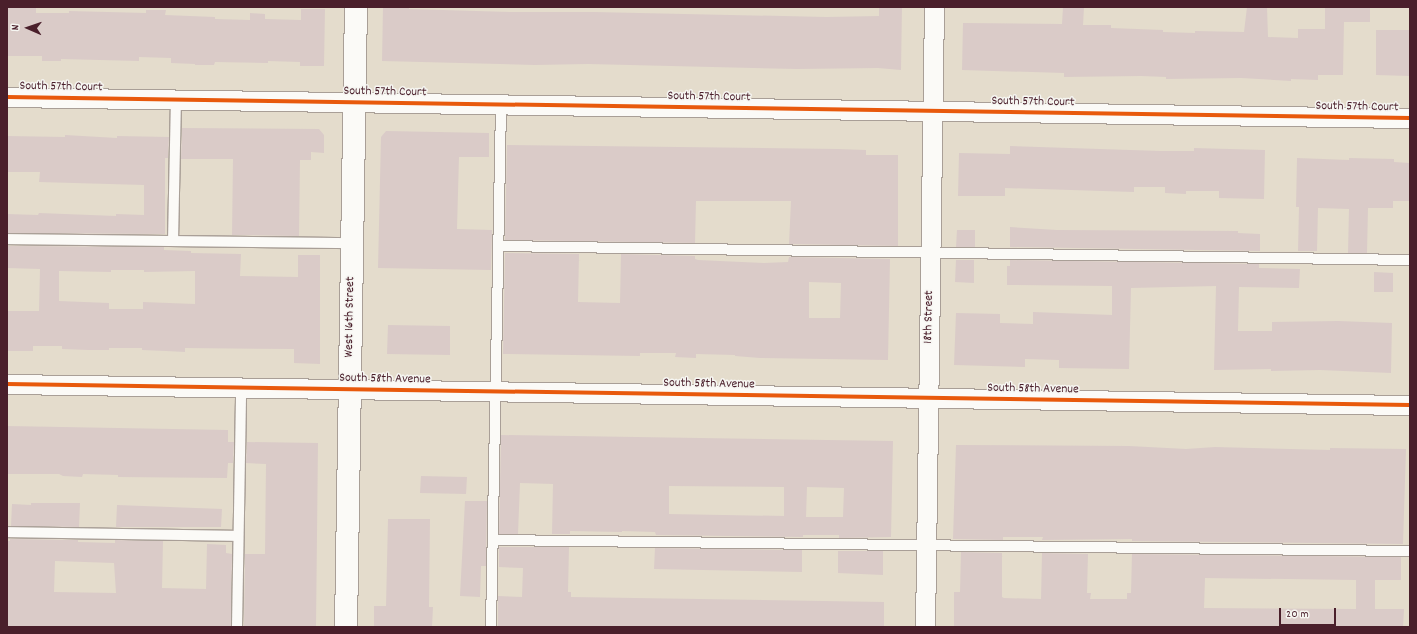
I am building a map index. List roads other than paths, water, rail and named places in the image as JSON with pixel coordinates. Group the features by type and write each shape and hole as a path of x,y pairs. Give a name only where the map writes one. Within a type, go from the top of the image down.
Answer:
{"street":[{"name":"West 16th Street","path":"346,627 356,7"},
{"name":"18th Street","path":"925,627 934,7"},
{"name":"South 57th Court","path":"7,97 1410,118"},
{"name":"South 58th Avenue","path":"7,384 1410,405"}],"lane":[{"path":"173,241 176,100"},
{"path":"491,627 502,105"},
{"path":"7,239 352,243"},
{"path":"499,246 1410,260"},
{"path":"236,627 241,388"},
{"path":"7,532 238,536"},
{"path":"493,540 1410,551"}]}
